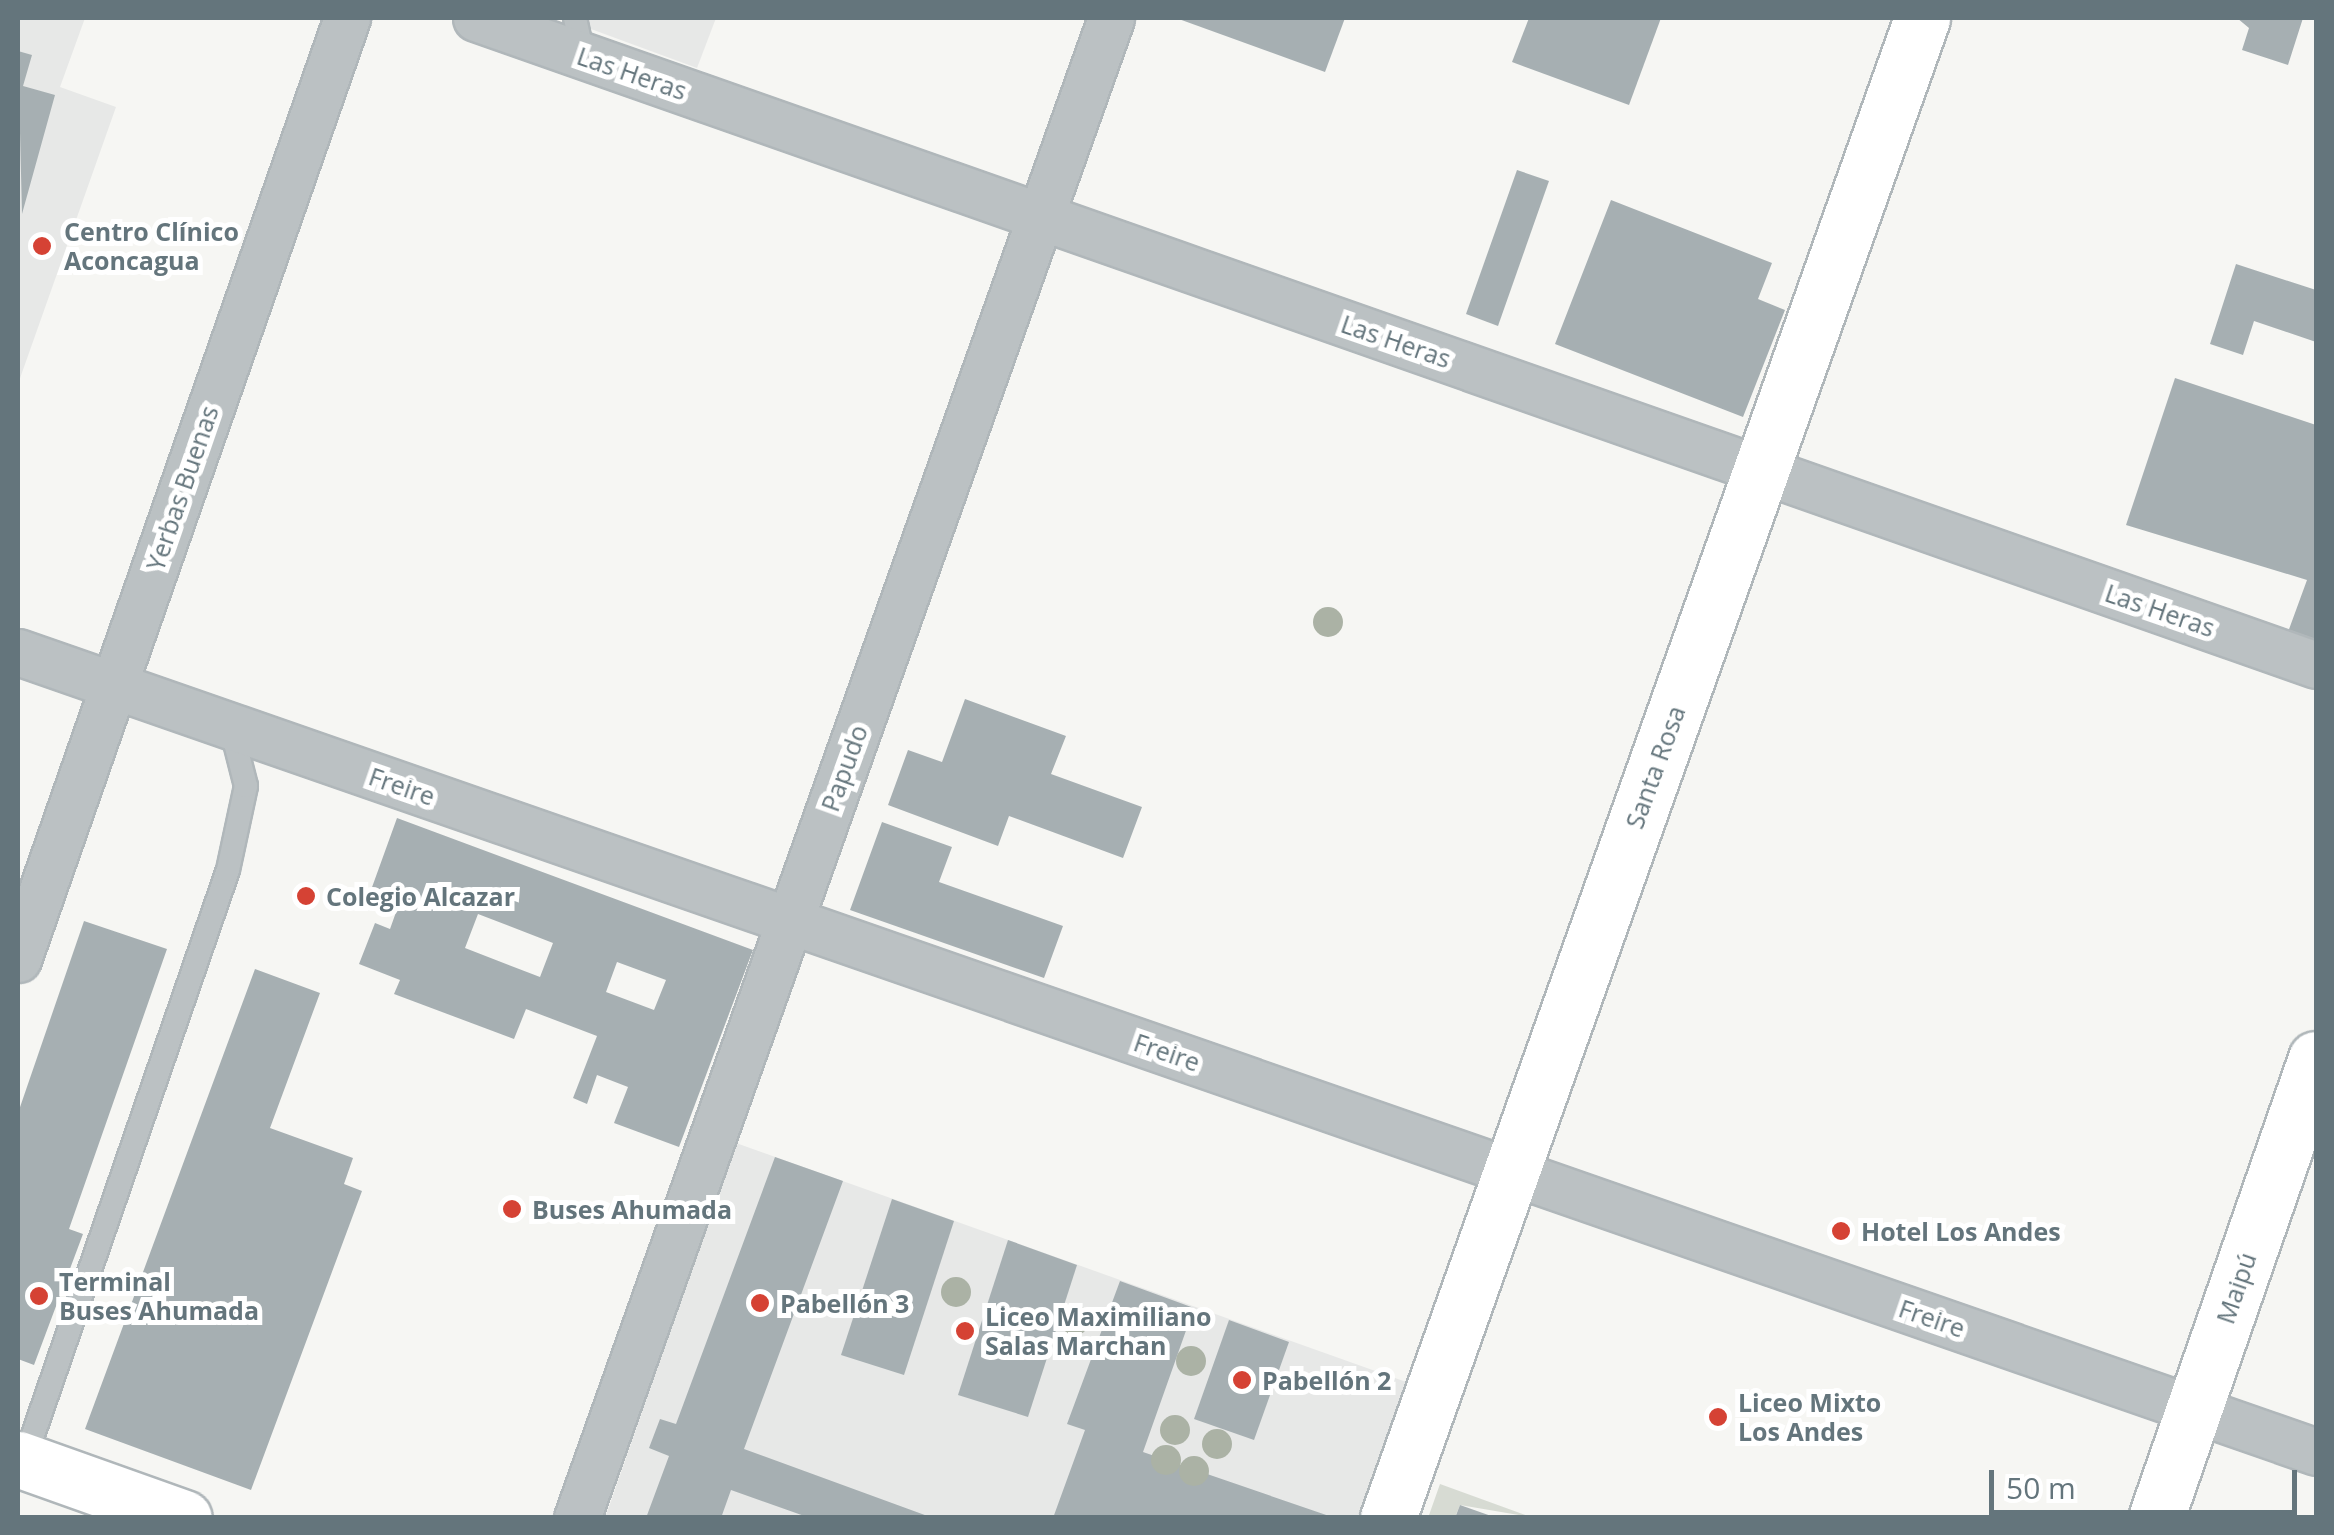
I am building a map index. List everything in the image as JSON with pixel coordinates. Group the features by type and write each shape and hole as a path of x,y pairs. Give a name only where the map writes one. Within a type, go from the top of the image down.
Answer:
{"main road":[{"name":"Santa Rosa","path":"1388,1518 1922,18"},
{"name":"Maipú","path":"2156,1518 2316,1059"},
{"path":"21,1461 184,1518"}],"street":[{"name":"Yerbas Buenas","path":"18,958 348,18"},
{"name":"Las Heras","path":"476,18 579,37 1040,216 2316,665"},
{"name":"Papudo","path":"577,1518 1111,18"},
{"name":"Freire","path":"18,652 2316,1452"}],"lane":[{"path":"21,1461 228,870 246,786 231,727"}],"shaded area":[{"name":"Centro Clínico Aconcagua","path":"18,18 85,18 60,87 116,107 18,384"},
{"path":"561,18 716,18 697,68"},
{"name":"Liceo Maximiliano Salas Marchan","path":"736,1143 1409,1383 1362,1517 605,1518"},
{"path":"1440,1484 1531,1517 1460,1505 1455,1517 1428,1518"}],"building":[{"path":"1176,18 1345,18 1325,72"},
{"path":"1529,18 1661,18 1629,105 1512,62"},
{"path":"2237,18 2303,18 2288,65 2242,50 2249,28"},
{"path":"18,51 32,55 23,86 55,95 22,214"},
{"path":"1517,170 1549,181 1498,326 1466,314"},
{"path":"1611,200 1772,263 1758,299 1785,310 1743,417 1555,344"},
{"path":"2236,264 2316,290 2316,342 2254,321 2243,355 2210,344"},
{"path":"2175,378 2316,425 2316,642 2288,632 2307,580 2126,525"},
{"path":"965,699 1066,736 1051,774 1142,807 1123,858 1009,816 998,846 888,805 908,750 942,762"},
{"path":"397,818 753,950 679,1147 614,1123 628,1087 597,1075 587,1104 573,1098 597,1036 526,1009 514,1039 394,994 400,980 359,964 375,923 390,929 400,901 371,890","holes":["478,914 553,943 540,977 465,948","617,962 666,980 654,1010 606,992"]},
{"path":"882,822 952,847 939,882 1063,926 1044,978 850,910"},
{"path":"84,921 167,949 69,1229 83,1234 34,1365 18,1359 18,1113"},
{"path":"255,969 320,993 270,1128 353,1158 344,1184 362,1191 251,1490 85,1429"},
{"name":"Pabellón 3","path":"775,1157 843,1181 744,1449 933,1518 810,1518 731,1490 721,1518 646,1518 669,1456 649,1448 660,1419 676,1424"},
{"path":"892,1199 954,1221 904,1375 841,1355"},
{"path":"1008,1240 1077,1265 1028,1417 958,1395"},
{"path":"1120,1281 1194,1308 1143,1452 1335,1518 1053,1518 1085,1430 1067,1424"},
{"name":"Pabellón 2","path":"1229,1320 1289,1342 1254,1440 1194,1419"},
{"path":"1460,1505 1494,1517 1494,1518 1455,1518"}],"place":[{"name":"Centro Clínico Aconcagua","path":"42,246"},
{"name":"Colegio Alcazar","path":"306,896"},
{"name":"Buses Ahumada","path":"512,1209"},
{"name":"Hotel Los Andes","path":"1841,1231"},
{"name":"Terminal Buses Ahumada","path":"39,1296"},
{"name":"Pabellón 3","path":"760,1303"},
{"name":"Liceo Maximiliano Salas Marchan","path":"965,1331"},
{"name":"Pabellón 2","path":"1242,1380"},
{"name":"Liceo Mixto Los Andes","path":"1718,1417"}]}
